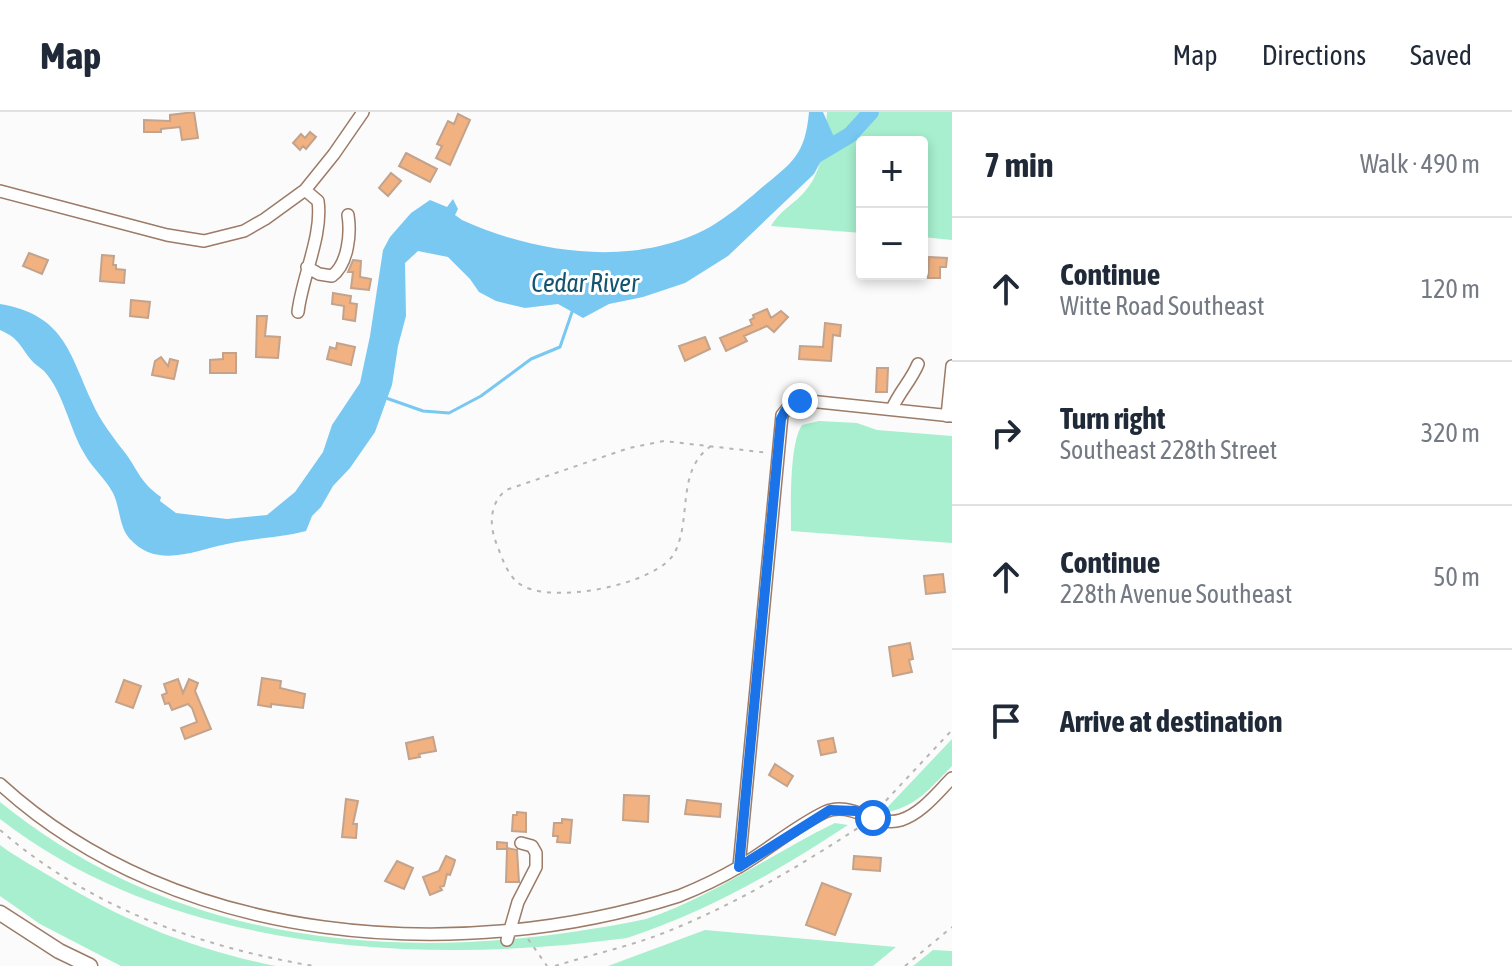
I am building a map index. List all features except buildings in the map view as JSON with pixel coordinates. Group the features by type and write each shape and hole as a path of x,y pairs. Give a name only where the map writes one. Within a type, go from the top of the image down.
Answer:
{"main road":[{"path":"0,913 59,951 90,966"}],"street":[{"path":"0,191 167,235 204,241 244,231 305,190 363,112"},
{"path":"298,312 320,220 318,201 305,190"},
{"path":"307,267 319,274 332,276 338,271 351,234 348,215"},
{"path":"892,409 900,390 911,381 918,364"},
{"path":"739,867 782,415 790,405 800,401 950,416 952,366"},
{"path":"0,784 52,828 119,869 195,902 276,926 363,943 440,945 528,938 572,930 645,908 678,897 739,867 830,810 856,811 880,820 901,820 923,807 952,778"},
{"path":"507,940 518,902 536,867 536,853 532,846 521,843"}],"path":[{"path":"711,446 700,453 692,467 674,555 661,568 640,578 579,592 553,594 519,584 507,569 493,534 492,512 497,498 506,490 629,448 664,441 711,446 778,454"},
{"path":"555,966 659,934 725,906 806,862 861,826 952,730"},
{"path":"0,830 17,845 101,899 176,933 256,956 314,966"},
{"path":"905,966 952,927"},
{"path":"528,938 547,966"}],"green space":[{"path":"827,112 952,112 952,240 928,238 928,136 856,136 856,233 771,226 812,182 817,173"},
{"path":"819,421 857,423 877,430 952,436 952,543 791,531 792,476 798,434 802,425"},
{"path":"952,739 952,766 913,802 882,813"},
{"path":"0,802 72,852 147,890 226,917 308,934 391,942 476,942 561,934 646,919 695,899 835,823 848,825 741,889 685,916 627,938 465,950 382,948 300,939 219,922 141,898 68,863 0,819"},
{"path":"0,845 80,894 133,921 187,942 276,966 121,966 40,924 0,896"},
{"path":"705,930 896,947 873,966 608,966"},
{"path":"933,950 952,951 952,966 913,966"}],"water":[{"name":"Cedar River","path":"809,112 823,112 834,137 814,174 728,256 685,283 609,304 583,318 558,304 525,308 496,301 479,292 448,257 418,251 405,263 406,316 392,385 375,432 312,516 306,531 176,555 164,556 140,548 126,533 113,493 84,453 51,380 16,340 0,330 0,304 21,309 51,327 70,352 107,429 144,482 161,497 160,501 176,513 227,519 267,515 295,492 323,452 332,425 360,383 383,250 411,213 430,200 447,207 453,199 458,209 455,215 462,220 522,241 586,252 650,248 681,240 710,227 780,173 800,149"}],"waterway":[{"name":"Cedar River","path":"813,157 850,135 871,112"},
{"path":"386,398 423,411 449,413 481,396 531,359 560,347 572,312"}],"route":[{"path":"800,401 790,405 781,419 739,867 830,810 856,811 873,818"}]}
